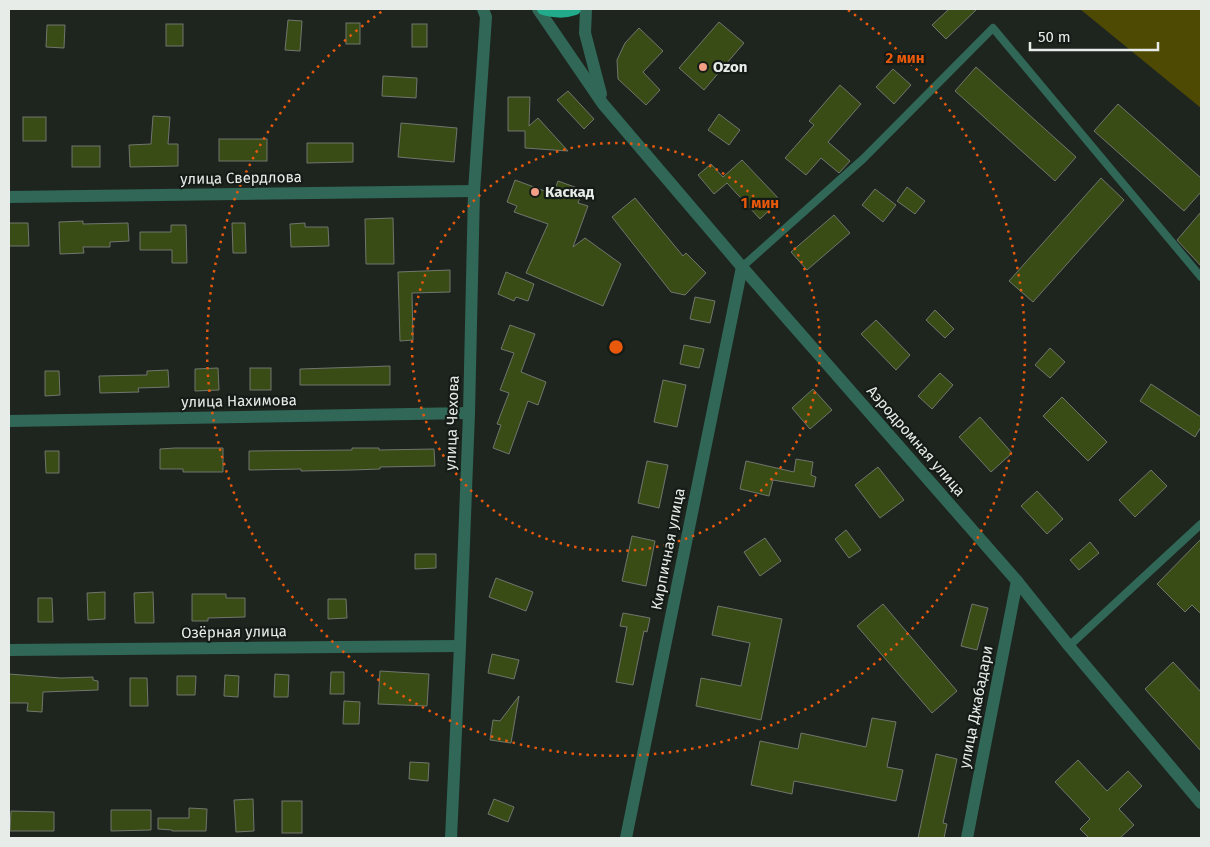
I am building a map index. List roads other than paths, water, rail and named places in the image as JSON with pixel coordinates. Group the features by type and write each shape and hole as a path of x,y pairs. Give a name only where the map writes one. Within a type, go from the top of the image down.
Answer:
{"main road":[{"path":"543,9 554,12 565,12 575,9"}],"street":[{"name":"улица Чехова","path":"451,838 469,413 474,191 486,17 483,9"},
{"name":"Аэродромная улица","path":"538,9 604,104 742,267 1017,581 1201,803"},
{"name":"Аэродромная улица","path":"586,9 585,33 604,104"},
{"name":"улица Свердлова","path":"9,198 474,191"},
{"name":"Кирпичная улица","path":"626,838 742,267"},
{"name":"улица Нахимова","path":"9,421 469,413"},
{"name":"улица Джабадари","path":"967,838 1017,581"},
{"name":"Озёрная улица","path":"9,650 460,646"}],"lane":[{"path":"742,267 864,158 993,28 1201,276"},
{"path":"1069,646 1201,524"}],"place":[{"name":"Ozon","path":"703,67"},
{"name":"Каскад","path":"535,192"}]}
